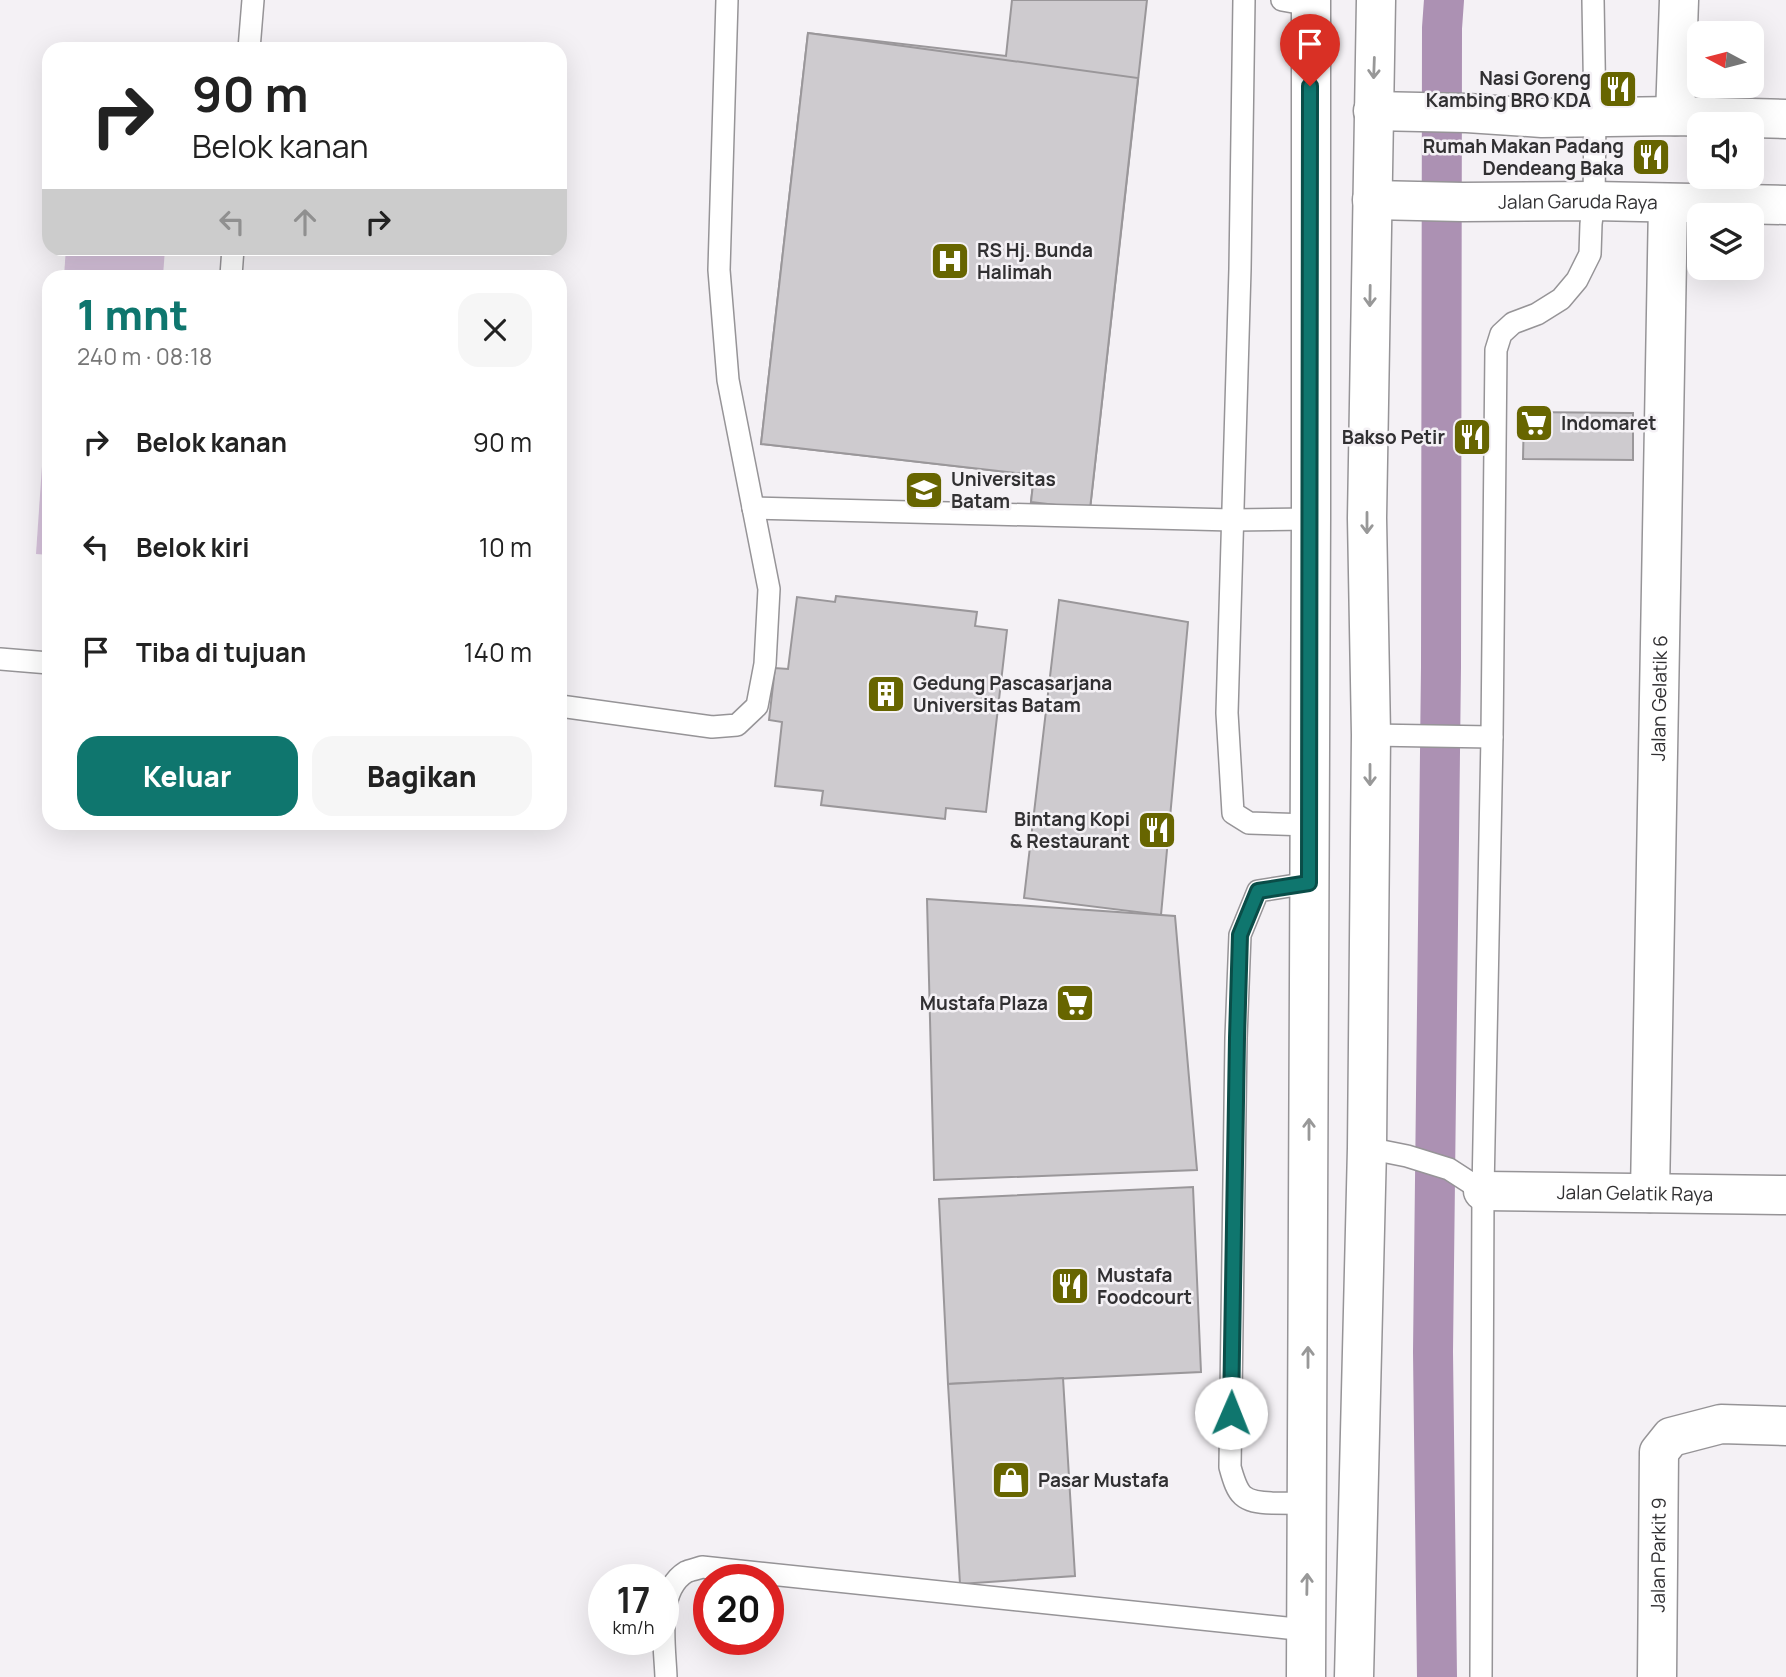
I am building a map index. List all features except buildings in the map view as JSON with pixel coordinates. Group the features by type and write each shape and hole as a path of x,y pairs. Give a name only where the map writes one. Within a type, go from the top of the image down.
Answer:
{"main road":[{"path":"1354,1677 1367,1148 1371,735 1367,518 1376,0"},
{"path":"1675,117 1679,0"},
{"path":"1301,2 1311,519 1306,1677"},
{"path":"1373,111 1542,118 1786,119"},
{"name":"Jalan Garuda Raya","path":"1372,200 1786,205"},
{"name":"Jalan Gelatik 6","path":"1650,1193 1668,203"},
{"name":"Jalan Gelatik Raya","path":"1483,1191 1786,1195"},
{"name":"Jalan Parkit 9","path":"1657,1677 1658,1452 1671,1437 1721,1424 1786,1426"},
{"path":"1307,1504 1359,1507"}],"lane":[{"path":"250,42 253,0"},
{"path":"567,707 712,727 737,725 757,705 765,664 769,589 728,380 719,270 727,0"},
{"path":"1244,0 1240,269 1227,713 1233,813 1249,823 1309,825"},
{"path":"1481,1677 1483,1191 1496,350 1502,334 1513,323 1537,314 1561,299 1577,280 1590,254 1595,117 1593,0"},
{"path":"753,509 1231,520 1311,519"},
{"path":"0,659 42,662"},
{"path":"1371,735 1492,737"},
{"path":"1307,1504 1252,1503 1242,1496 1230,1467 1240,935 1258,891 1309,883"},
{"path":"1367,1148 1450,1169 1483,1191"},
{"path":"666,1677 664,1617 667,1597 673,1584 686,1572 702,1567 1306,1630"}],"shaded area":[{"path":"65,256 164,256 163,270 64,270"},
{"path":"42,466 42,554 36,554"}],"waterway":[{"path":"1437,1677 1433,1352 1441,667 1444,0"}],"place":[{"name":"Nasi Goreng Kambing BRO KDA","path":"1618,89"},
{"name":"Rumah Makan Padang Dendeang Baka","path":"1651,157"},
{"name":"RS Hj. Bunda Halimah","path":"950,261"},
{"name":"Indomaret","path":"1534,423"},
{"name":"Bakso Petir","path":"1472,437"},
{"name":"Universitas Batam","path":"924,490"},
{"name":"Gedung Pascasarjana Universitas Batam","path":"886,694"},
{"name":"Bintang Kopi & Restaurant","path":"1157,830"},
{"name":"Mustafa Plaza","path":"1075,1003"},
{"name":"Mustafa Foodcourt","path":"1070,1286"},
{"name":"Pasar Mustafa","path":"1011,1480"}],"route":[{"path":"1231,1413 1240,935 1258,891 1309,883 1310,86"}]}
